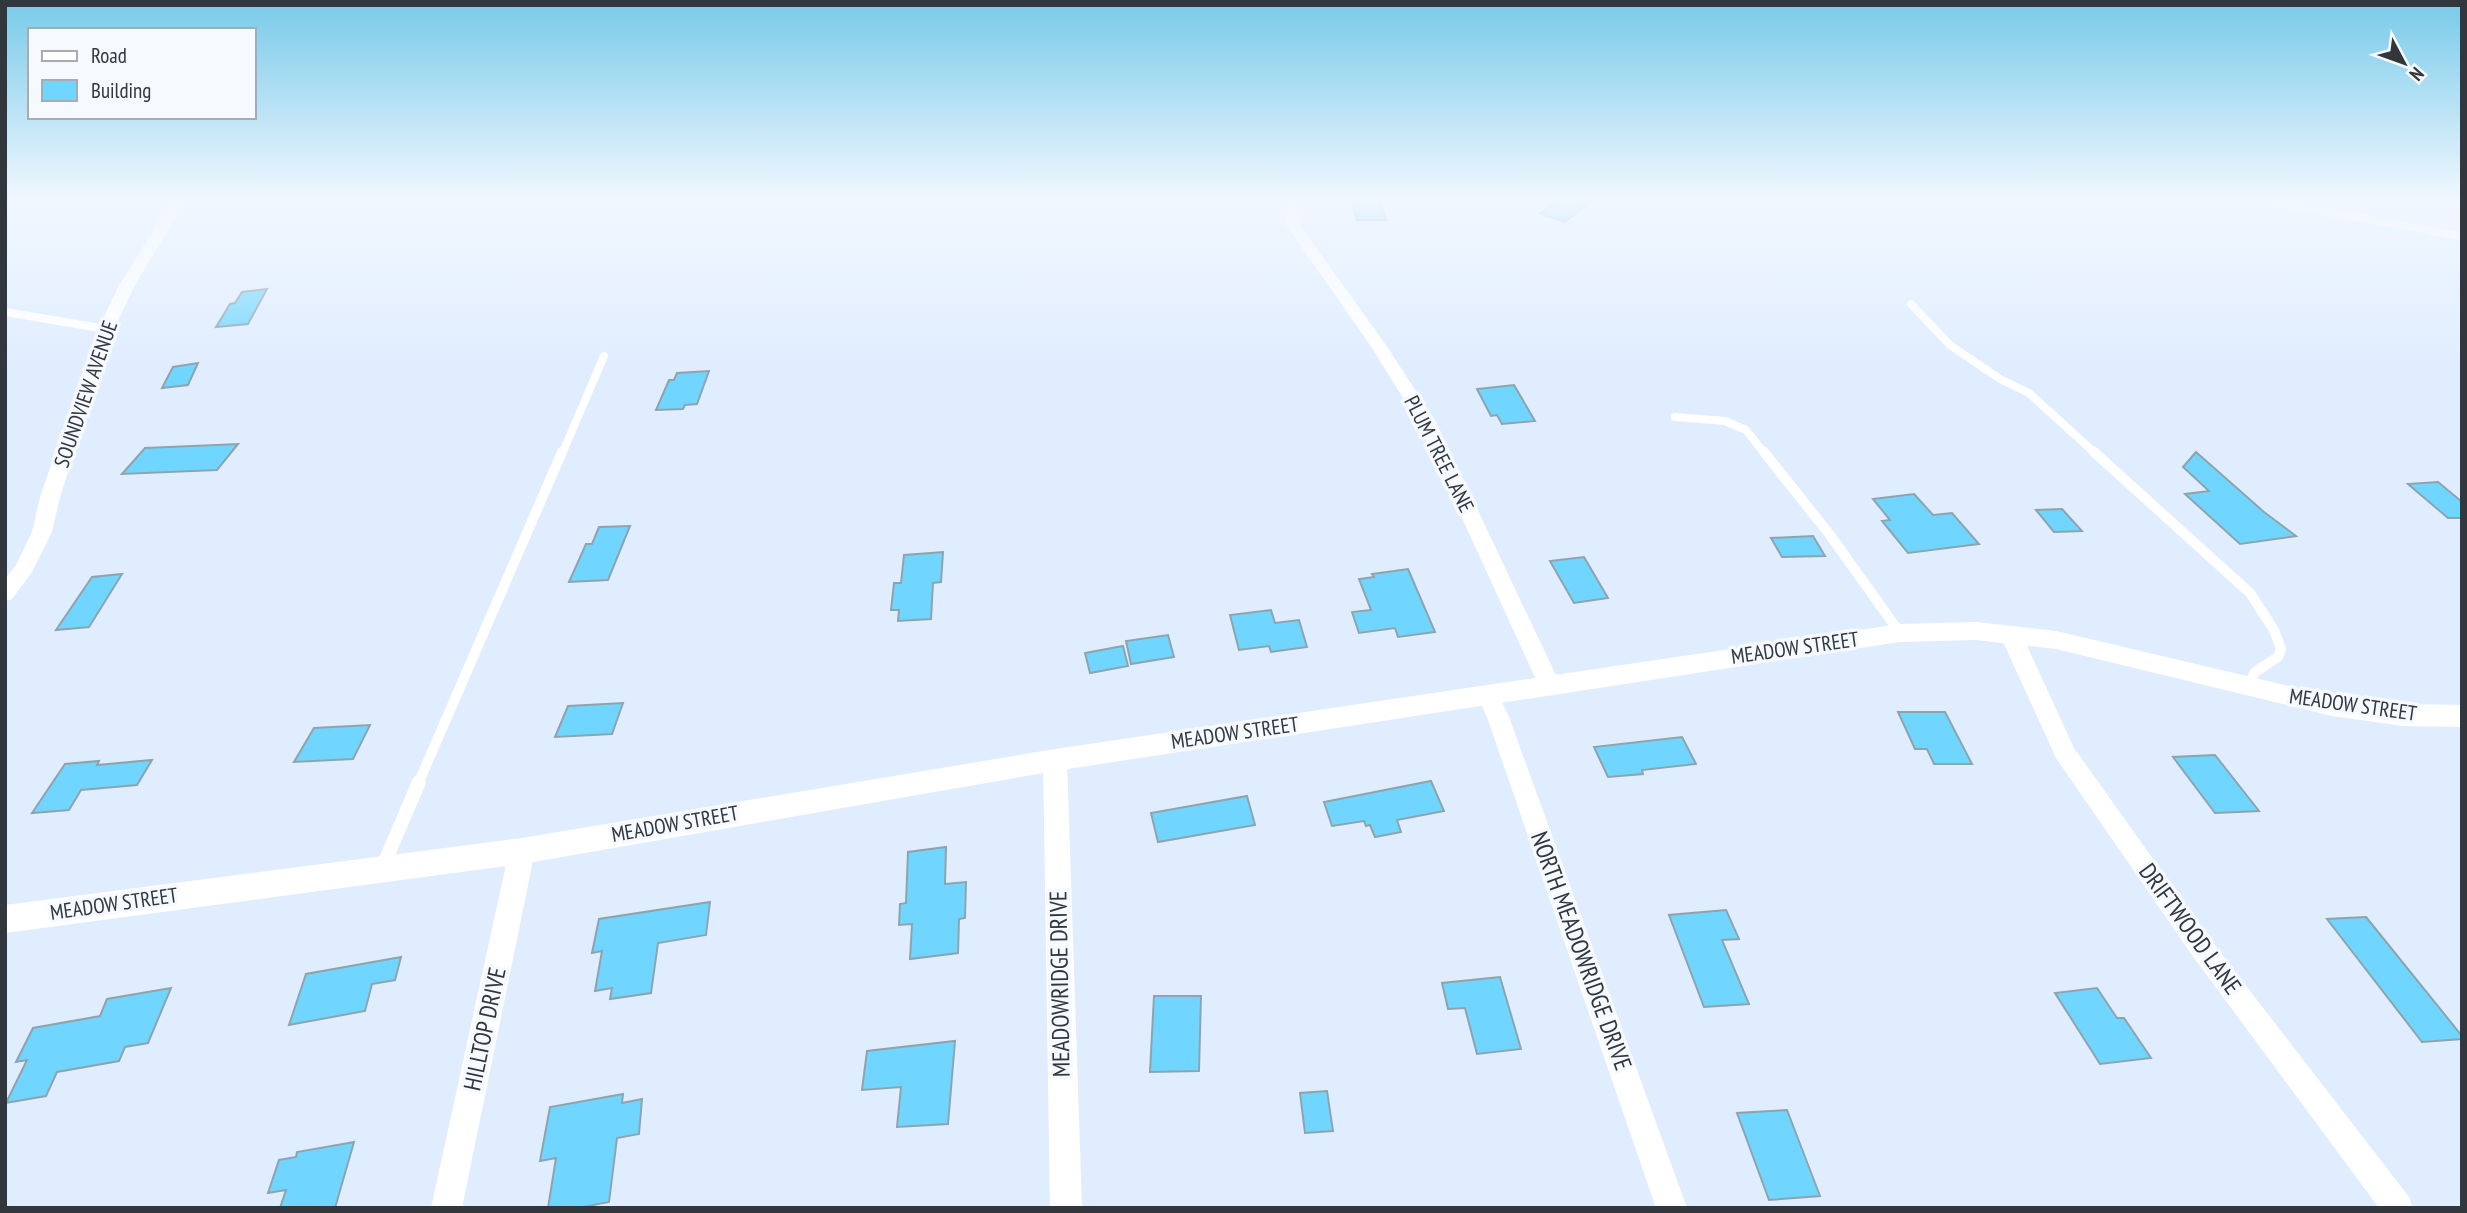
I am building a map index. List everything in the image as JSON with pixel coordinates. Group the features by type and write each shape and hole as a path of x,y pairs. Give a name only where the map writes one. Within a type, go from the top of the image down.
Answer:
{"street":[{"name":"SOUNDVIEW AVENUE","path":"5,594 25,567 42,532 54,484 106,329 127,285 145,256"},
{"name":"PLUM TREE LANE","path":"1315,256 1378,345 1427,422 1550,686"},
{"name":"MEADOW STREET","path":"5,919 522,850 1055,760 1900,633 2010,633 2094,647 2332,706 2403,715 2462,716"},
{"name":"DRIFTWOOD LANE","path":"2010,633 2064,752 2201,947 2398,1208"},
{"name":"NORTH MEADOWRIDGE DRIVE","path":"1488,696 1503,730 1672,1208"},
{"name":"MEADOWRIDGE DRIVE","path":"1055,760 1066,1208"},
{"name":"HILLTOP DRIVE","path":"446,1208 522,850"}],"lane":[{"path":"1911,304 1950,345 2000,379 2029,393 2250,593 2274,630 2281,649 2278,657 2255,672 2248,687"},
{"path":"5,312 106,329"},
{"path":"382,869 604,356"},
{"path":"1675,417 1725,421 1746,430 1830,535 1900,633"}],"building":[{"path":"267,289 248,324 216,327 230,304 235,303 242,292"},
{"path":"198,363 188,385 162,388 173,367"},
{"path":"709,371 697,404 685,405 683,409 656,410 669,380 674,380 677,373"},
{"path":"1514,385 1535,421 1502,424 1497,415 1491,416 1477,389"},
{"path":"238,444 217,470 122,474 145,448"},
{"path":"2196,452 2264,512 2296,536 2240,544 2185,494 2209,491 2183,467"},
{"path":"2438,482 2462,502 2462,518 2448,518 2408,484"},
{"path":"1914,494 1933,515 1952,513 1979,544 1908,553 1882,521 1890,520 1873,499"},
{"path":"2062,509 2082,531 2054,532 2036,510"},
{"path":"630,526 608,580 569,582 586,544 592,544 599,527"},
{"path":"1813,536 1825,556 1782,557 1771,538"},
{"path":"943,552 941,582 933,583 931,619 898,621 899,610 891,610 894,583 901,583 904,555"},
{"path":"1584,557 1608,598 1574,603 1550,561"},
{"path":"1408,569 1435,632 1398,637 1395,628 1359,633 1352,612 1371,610 1359,579 1374,577 1372,574"},
{"path":"122,574 89,627 56,630 92,577"},
{"path":"1271,610 1275,623 1299,620 1307,647 1271,652 1269,646 1239,650 1230,615"},
{"path":"1168,635 1174,657 1131,664 1126,641"},
{"path":"1123,646 1128,666 1090,673 1085,653"},
{"path":"623,703 612,734 555,737 568,706"},
{"path":"1898,712 1945,712 1972,764 1934,764 1927,749 1915,749"},
{"path":"370,725 353,759 294,762 314,728"},
{"path":"1682,737 1696,764 1642,770 1643,774 1608,777 1594,747"},
{"path":"2215,755 2259,811 2215,813 2173,757"},
{"path":"152,760 137,785 81,790 69,810 32,813 65,764 99,761 97,765"},
{"path":"1431,781 1444,811 1397,820 1401,832 1375,837 1370,825 1366,826 1364,821 1332,826 1324,802"},
{"path":"1247,796 1255,825 1158,842 1151,813"},
{"path":"946,847 945,884 966,882 965,918 959,919 958,953 910,959 912,924 899,925 900,904 906,903 908,852"},
{"path":"710,902 706,935 658,943 651,993 610,999 612,988 595,991 602,951 592,953 599,919"},
{"path":"1726,910 1739,939 1722,940 1749,1004 1704,1007 1669,915"},
{"path":"2366,917 2462,1039 2422,1042 2327,919"},
{"path":"401,957 395,980 372,984 365,1011 289,1025 306,974"},
{"path":"1500,977 1521,1049 1477,1054 1465,1008 1448,1009 1442,983"},
{"path":"171,988 148,1043 125,1047 119,1061 57,1072 46,1096 6,1103 27,1060 16,1062 33,1028 100,1016 107,999"},
{"path":"2097,988 2117,1018 2124,1018 2151,1058 2100,1064 2055,993"},
{"path":"1154,996 1201,996 1199,1071 1150,1072"},
{"path":"955,1041 948,1124 897,1127 901,1087 862,1090 867,1051"},
{"path":"1327,1091 1333,1131 1305,1133 1300,1093"},
{"path":"623,1094 622,1103 642,1099 639,1134 617,1138 609,1202 578,1208 548,1208 556,1158 540,1161 550,1107"},
{"path":"1787,1110 1820,1196 1769,1200 1737,1113"},
{"path":"354,1142 335,1208 280,1208 286,1190 268,1193 279,1160 296,1157 297,1152"}]}
